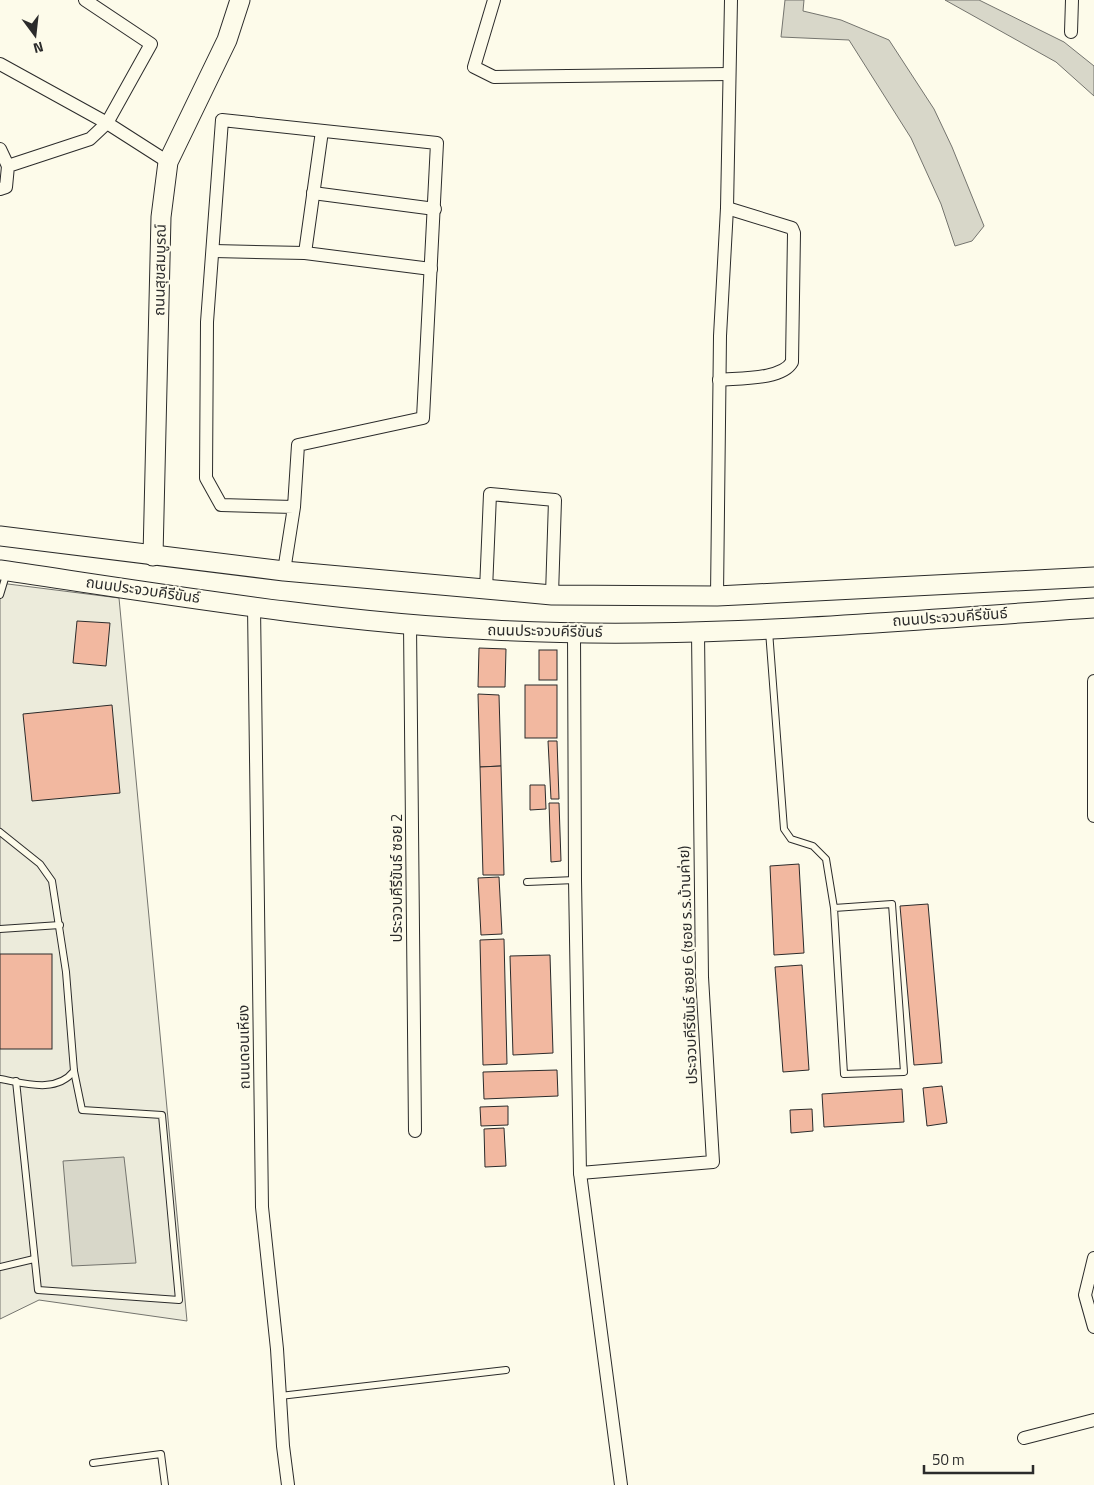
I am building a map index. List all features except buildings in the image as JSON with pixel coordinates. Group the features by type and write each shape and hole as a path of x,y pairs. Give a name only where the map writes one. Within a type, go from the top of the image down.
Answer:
{"main road":[{"name":"ถนนสุขสมบูรณ์","path":"153,556 161,217 168,162 227,40 240,0"},
{"path":"0,536 284,571 552,595 717,596 1094,577"},
{"name":"ถนนประจวบคีรีขันธ์","path":"4,570 254,607 410,625 574,632 698,633 1094,608"}],"street":[{"path":"8,166 90,139 107,122 151,44 85,0"},
{"path":"494,0 474,67 494,76 729,74"},
{"path":"717,596 719,380 727,208 730,0"},
{"path":"1071,32 1072,0"},
{"path":"0,64 107,122 168,162"},
{"path":"284,571 294,506 298,444 423,418 438,143 222,120 214,251 207,322 206,478 221,504 294,506"},
{"path":"305,253 322,131"},
{"path":"0,149 8,166 6,186 0,189"},
{"path":"313,193 435,209"},
{"path":"719,380 773,374 784,371 792,362 794,233 792,228 727,208"},
{"path":"214,251 305,253 431,270"},
{"path":"486,590 490,494 555,500 552,595"},
{"name":"ถนนดอนเหียง","path":"254,607 262,1207 288,1485"},
{"name":"ประจวบคีรีขันธ์ ซอย 2","path":"410,625 415,1131"},
{"path":"574,632 574,880 580,1173 621,1485"},
{"name":"ประจวบคีรีขันธ์ ซอย 6 (ซอย ร.ร.บ้านค่าย)","path":"580,1173 713,1162 702,977 698,633"},
{"path":"1094,681 1092,764 1094,816"},
{"path":"1094,1258 1085,1295 1094,1328"},
{"path":"1024,1438 1094,1420"}],"lane":[{"path":"0,595 4,570"},
{"path":"769,629 784,829 791,840 814,846 826,859 834,908 844,1074 904,1072 892,904 834,908"},
{"path":"0,832 40,864 52,881 60,925 74,1071 82,1110 162,1115 179,1300 38,1290 16,1081"},
{"path":"527,882 574,880"},
{"path":"0,929 60,925"},
{"path":"0,1079 47,1086 69,1076 74,1071"},
{"path":"0,1267 34,1259"},
{"path":"280,1396 506,1370"},
{"path":"93,1463 161,1454 165,1485"}],"shaded area":[{"path":"785,0 804,0 803,11 841,20 889,40 934,109 952,147 984,226 972,241 955,246 941,204 911,138 849,40 781,37"},
{"path":"945,0 979,0 1064,42 1094,66 1094,96 1056,62"},
{"path":"0,583 119,598 187,1321 39,1300 0,1319"},
{"path":"124,1157 136,1263 72,1266 63,1161"}]}
